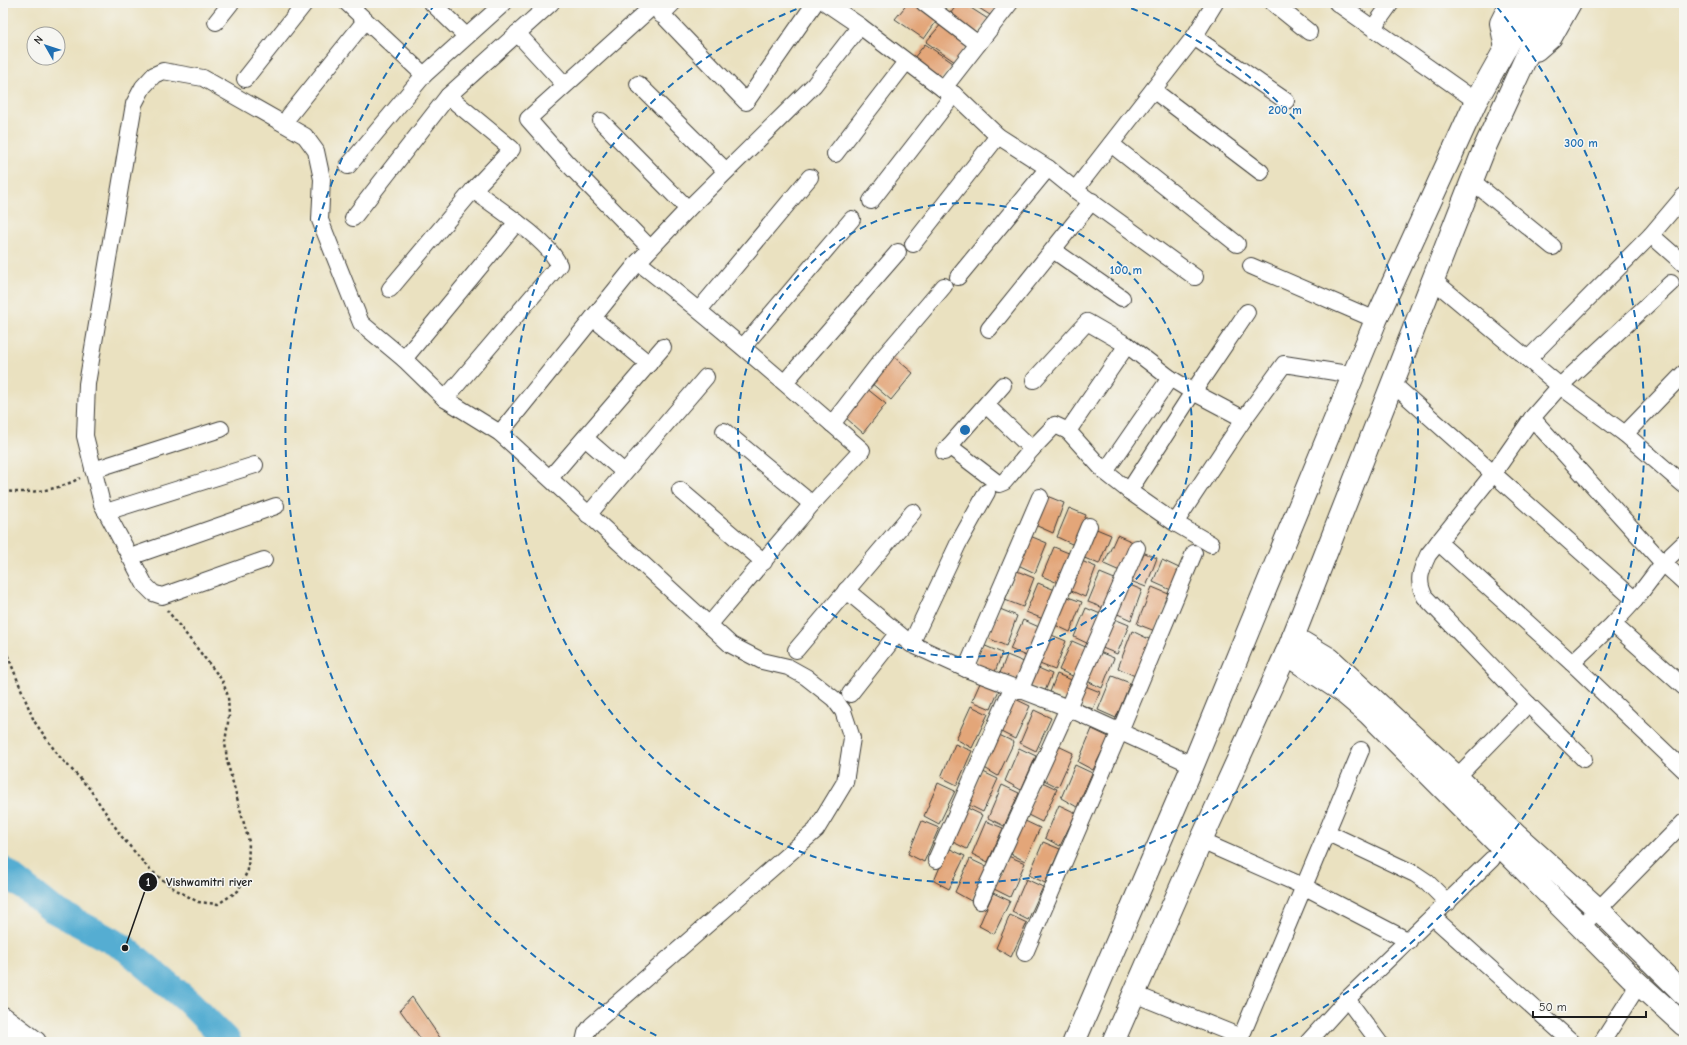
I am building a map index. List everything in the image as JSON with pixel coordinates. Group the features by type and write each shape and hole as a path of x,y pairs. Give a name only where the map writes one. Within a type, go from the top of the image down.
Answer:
{"main road":[{"path":"1527,57 1551,37 1570,3"},
{"path":"1113,1042 1201,842 1290,646 1485,147 1527,57 1533,6"},
{"path":"1074,1042 1193,765 1376,320 1476,101 1506,48 1501,24 1533,6"},
{"path":"1290,646 1330,659 1458,776 1517,836 1599,910 1684,994"},
{"path":"1290,646 1368,713 1639,984 1681,1015"},
{"path":"3,1018 35,1042"},
{"path":"3,1037 9,1042"}],"street":[{"path":"216,22 231,3"},
{"path":"245,79 306,3"},
{"path":"347,3 424,75"},
{"path":"432,3 466,36"},
{"path":"348,166 424,75 503,3"},
{"path":"353,218 448,96 551,3"},
{"path":"650,248 566,162 528,119 655,8 672,3"},
{"path":"655,8 746,102 816,3"},
{"path":"826,3 860,26 906,62 948,91 998,136 1048,168 1075,190 1195,277"},
{"path":"924,3 978,44"},
{"path":"871,201 948,91 978,44 1010,3"},
{"path":"1075,190 1194,37 1215,3"},
{"path":"1273,3 1309,32"},
{"path":"1337,3 1476,101"},
{"path":"1374,28 1391,3"},
{"path":"289,116 365,21"},
{"path":"500,432 650,248 814,85 860,26"},
{"path":"517,33 565,86"},
{"path":"1194,37 1286,101"},
{"path":"835,154 906,62"},
{"path":"264,560 162,596 153,593 145,585 102,504 85,436 87,384 134,104 143,86 154,75 163,71 203,78 305,136 316,151 322,179 320,220 361,324 404,359 445,400 500,432 588,515 731,645 762,661 788,667 806,677 834,699 843,711 852,738 845,782 816,830 592,1025 586,1033 584,1042"},
{"path":"638,84 726,171"},
{"path":"1153,90 1261,172"},
{"path":"390,289 473,190 512,149 448,96"},
{"path":"601,121 688,209"},
{"path":"913,244 998,136"},
{"path":"1112,144 1237,244"},
{"path":"958,277 1048,168"},
{"path":"699,310 810,177"},
{"path":"1472,181 1553,246"},
{"path":"445,400 559,265 556,256 516,222 473,190"},
{"path":"1528,359 1651,235 1684,197"},
{"path":"989,329 1092,201"},
{"path":"743,347 852,219"},
{"path":"404,359 516,222"},
{"path":"1651,235 1684,264"},
{"path":"1053,250 1122,298"},
{"path":"785,382 898,252"},
{"path":"638,262 699,310 785,382 862,450 812,504 709,625"},
{"path":"1250,266 1376,320"},
{"path":"1434,280 1560,386 1625,434 1684,485"},
{"path":"1584,759 1528,704 1425,597 1419,587 1422,568 1428,554 1493,474 1532,418 1560,386 1671,284"},
{"path":"832,424 886,354 944,286"},
{"path":"1129,491 1247,312"},
{"path":"593,318 649,364"},
{"path":"1034,380 1086,322 1127,345 1170,378 1244,419"},
{"path":"1068,431 1127,345"},
{"path":"550,478 663,347"},
{"path":"1175,523 1244,419 1284,364 1354,374"},
{"path":"1625,434 1684,373"},
{"path":"588,515 706,377"},
{"path":"1105,472 1170,378"},
{"path":"1393,384 1635,600"},
{"path":"1003,385 947,449 999,484 1004,482 1055,425 1068,431 1105,472 1129,491 1175,523 1211,544"},
{"path":"986,405 1032,449"},
{"path":"1532,418 1663,562 1684,582"},
{"path":"93,470 221,429"},
{"path":"724,431 812,504"},
{"path":"585,438 624,472"},
{"path":"106,512 255,465"},
{"path":"680,490 764,562"},
{"path":"911,644 958,544 987,492"},
{"path":"966,669 1040,497"},
{"path":"130,557 276,506"},
{"path":"796,650 913,512"},
{"path":"936,860 1016,689 1089,526"},
{"path":"1438,542 1572,663 1684,770"},
{"path":"1572,663 1613,624 1635,600 1663,562 1684,543"},
{"path":"980,901 1068,708 1137,548"},
{"path":"1025,953 1194,553"},
{"path":"846,590 911,644 966,669 1068,708 1193,765"},
{"path":"1613,624 1684,687"},
{"path":"850,694 898,634"},
{"path":"1458,776 1528,704"},
{"path":"1134,994 1241,1037 1361,750"},
{"path":"1581,927 1684,822"},
{"path":"1326,832 1415,874 1427,882 1448,902"},
{"path":"1201,842 1303,886 1409,941"},
{"path":"1308,1042 1347,999 1409,941 1492,859"},
{"path":"1433,916 1572,1042"},
{"path":"1602,1042 1639,984"},
{"path":"1347,999 1379,1042"}],"path":[{"path":"3,491 24,493 48,490 67,485 93,470"},
{"path":"3,644 34,721 58,755 89,788 122,837 149,869 173,888 198,902 218,904 238,891 248,870 249,842 227,761 225,742 229,716 228,696 222,680 153,593"}],"building":[{"path":"908,3 915,3 938,19 924,39 895,19"},
{"path":"932,3 951,3 944,11"},
{"path":"958,3 963,3 988,19 975,35 948,17"},
{"path":"971,3 1000,3 990,15"},
{"path":"942,23 969,42 955,62 926,42"},
{"path":"925,44 953,63 938,83 910,63"},
{"path":"893,356 913,373 891,400 870,382"},
{"path":"866,388 886,404 863,433 845,417"},
{"path":"1047,496 1064,503 1053,533 1035,525"},
{"path":"1069,508 1086,515 1074,545 1057,537"},
{"path":"1094,528 1111,535 1099,564 1082,557"},
{"path":"1117,535 1133,542 1122,572 1104,564"},
{"path":"1030,536 1047,543 1035,573 1018,565"},
{"path":"1054,547 1071,554 1060,584 1042,576"},
{"path":"1140,551 1157,558 1146,587 1128,580"},
{"path":"1079,560 1096,567 1085,597 1067,589"},
{"path":"1162,560 1179,568 1171,590 1153,582"},
{"path":"1017,571 1034,578 1023,607 1005,600"},
{"path":"1100,573 1117,580 1106,609 1088,602"},
{"path":"1038,583 1055,590 1043,619 1026,612"},
{"path":"1125,583 1142,590 1131,620 1113,612"},
{"path":"1152,587 1171,595 1155,631 1137,624"},
{"path":"1065,596 1082,602 1070,632 1053,624"},
{"path":"1086,608 1103,615 1091,645 1074,637"},
{"path":"1000,609 1017,616 1006,646 988,638"},
{"path":"1112,618 1129,625 1117,654 1100,647"},
{"path":"1023,620 1039,627 1028,657 1010,649"},
{"path":"1132,631 1151,640 1135,676 1118,668"},
{"path":"1049,634 1066,641 1055,670 1037,663"},
{"path":"1072,641 1088,648 1077,678 1059,670"},
{"path":"983,645 1002,653 995,672 976,665"},
{"path":"1097,651 1114,658 1102,688 1085,680"},
{"path":"1007,655 1024,662 1017,680 1000,673"},
{"path":"1036,667 1052,674 1045,691 1028,685"},
{"path":"1057,674 1074,681 1067,699 1050,692"},
{"path":"1112,676 1130,683 1116,718 1098,710"},
{"path":"980,683 999,690 991,709 972,701"},
{"path":"1083,685 1100,692 1093,709 1076,703"},
{"path":"1013,698 1030,706 1015,739 999,731"},
{"path":"971,706 988,714 972,748 956,739"},
{"path":"1034,710 1051,718 1036,751 1020,743"},
{"path":"1092,729 1109,737 1093,770 1078,762"},
{"path":"997,734 1014,742 998,776 983,767"},
{"path":"955,744 972,751 957,785 941,777"},
{"path":"1056,745 1073,753 1058,787 1042,779"},
{"path":"1019,748 1036,756 1021,790 1005,781"},
{"path":"1075,765 1092,773 1077,807 1061,798"},
{"path":"981,771 998,779 983,812 967,804"},
{"path":"1040,781 1057,789 1042,822 1026,814"},
{"path":"938,783 955,791 939,824 924,816"},
{"path":"1002,785 1019,793 1004,826 988,818"},
{"path":"1059,805 1076,813 1060,846 1045,838"},
{"path":"965,807 982,815 967,849 951,841"},
{"path":"1023,820 1040,828 1025,861 1009,853"},
{"path":"922,821 939,828 924,862 908,854"},
{"path":"986,821 1003,828 988,862 972,854"},
{"path":"1043,842 1060,849 1045,883 1029,875"},
{"path":"948,848 965,856 949,889 934,881"},
{"path":"1008,856 1025,863 1010,897 994,889"},
{"path":"970,859 987,867 971,901 955,892"},
{"path":"1026,879 1043,887 1028,920 1012,912"},
{"path":"993,893 1010,901 994,934 979,926"},
{"path":"1010,915 1027,923 1011,957 996,948"},
{"path":"412,997 443,1042 423,1042 400,1010"}],"waterway":[{"path":"3,870 50,908 125,948 189,1002 228,1042"}],"place":[{"name":"Vishwamitri river","path":"125,948"}]}
